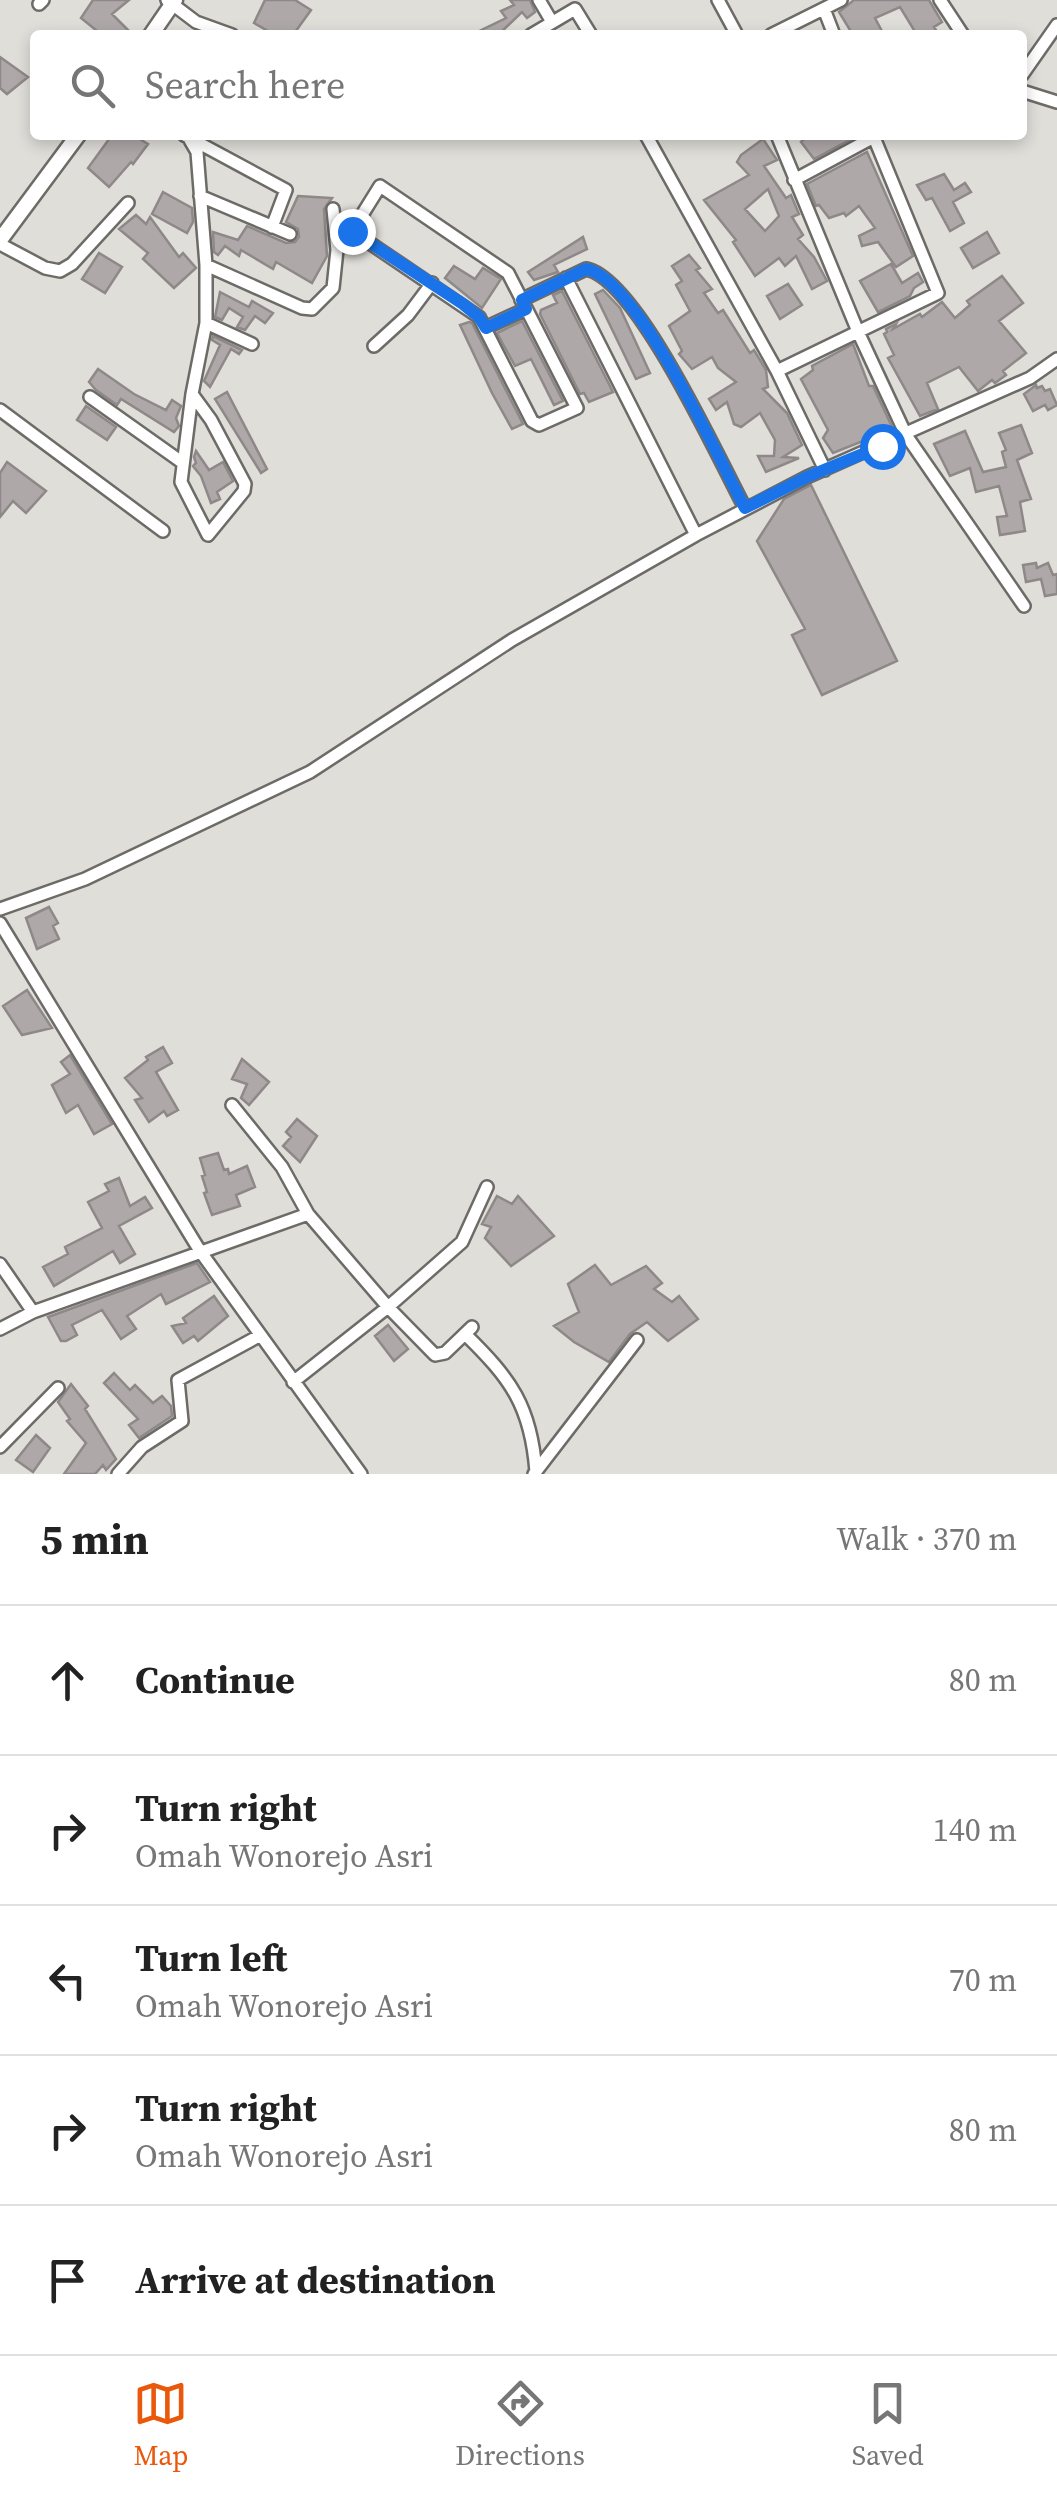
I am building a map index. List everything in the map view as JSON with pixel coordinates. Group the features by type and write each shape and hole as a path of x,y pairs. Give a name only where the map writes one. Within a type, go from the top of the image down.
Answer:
{"street":[{"path":"539,0 552,22"},
{"path":"718,0 734,30"},
{"path":"781,30 841,0"},
{"path":"940,0 960,30"},
{"path":"153,30 171,2 196,22 218,30"},
{"path":"540,30 575,9 588,30"},
{"path":"824,9 832,30"},
{"path":"1027,68 1057,25"},
{"path":"1027,93 1057,102"},
{"path":"74,140 0,242 45,268 60,271 72,264 128,203"},
{"path":"188,140 197,152 206,265 206,323 192,394 181,482 208,534 244,491 245,484 211,420 192,394"},
{"path":"191,140 286,190 272,227"},
{"path":"649,140 777,372 824,470"},
{"path":"779,140 859,334 906,435 1024,606"},
{"path":"794,180 867,140"},
{"path":"777,372 938,293 876,140"},
{"path":"380,186 508,273 524,304 577,408 539,425 532,421 486,328 471,310 352,231 380,186"},
{"path":"200,196 290,234"},
{"path":"206,265 312,309 333,288 334,209"},
{"path":"486,328 566,278 593,270 636,310 745,508"},
{"path":"566,278 696,535"},
{"path":"374,346 408,315 432,282"},
{"path":"206,323 252,344"},
{"path":"0,909 85,879 310,772 512,640 696,535 824,470 1030,378 1057,359"},
{"path":"90,398 183,463"},
{"path":"0,410 163,531"},
{"path":"0,923 200,1251 361,1474"},
{"path":"232,1104 282,1167 308,1214 388,1307 436,1354 445,1353 468,1330 521,1399 530,1425 535,1473"},
{"path":"293,1382 462,1242 487,1187"},
{"path":"0,1329 33,1312 308,1214"},
{"path":"0,1264 33,1312"},
{"path":"118,1474 142,1447 182,1422 178,1380 259,1336"},
{"path":"535,1473 637,1340"},
{"path":"0,1447 58,1388"}],"building":[{"path":"93,0 129,0 112,14 128,30 96,30 81,18"},
{"path":"265,0 295,0 311,10 297,30 266,30 254,23"},
{"path":"510,0 530,0 535,12 527,18 522,12 503,30 481,30 506,18 501,11 514,5"},
{"path":"854,0 929,0 942,22 934,27 936,30 914,30 900,7 875,18 881,30 850,30 839,12"},
{"path":"0,57 28,77 7,94 0,88"},
{"path":"108,140 141,140 148,144 109,187 88,168"},
{"path":"764,140 777,160 764,166 786,198 791,195 799,214 792,217 803,235 798,239 827,281 812,289 796,256 785,266 779,258 755,276 733,242 736,240 704,200 749,175 737,162","holes":["768,189 779,216 765,231 745,209"]},
{"path":"803,140 850,140 814,159"},
{"path":"867,152 913,256 896,267 878,242 862,246 859,236 875,228 859,206 846,216 844,213 829,218 816,206 807,184"},
{"path":"944,174 954,190 965,183 971,192 953,202 964,223 950,231 932,198 926,200 917,185"},
{"path":"163,192 192,208 193,222 187,233 152,214"},
{"path":"298,196 332,198 324,209 327,256 312,283 276,262 273,269 241,250 239,256 225,246 218,255 214,252 213,232 238,240 247,226 286,243 295,242 298,229 286,222"},
{"path":"136,215 146,224 150,217 179,257 183,253 196,268 174,288 143,259 148,253 119,229"},
{"path":"987,232 999,253 973,268 961,248"},
{"path":"583,237 587,249 554,265 558,272 534,280 528,272"},
{"path":"99,253 122,267 105,293 82,279"},
{"path":"689,255 712,289 704,293 718,313 723,310 750,353 754,350 766,370 768,387 763,389 787,413 802,445 783,457 799,458 766,472 758,456 774,456 775,440 760,413 741,427 734,424 727,402 716,410 709,399 736,382 718,368 712,357 692,369 679,354 682,351 669,326 690,311 676,285 682,281 672,266"},
{"path":"891,264 902,283 918,273 923,282 910,296 878,312 860,281"},
{"path":"454,266 475,279 483,268 501,279 482,308 445,278"},
{"path":"1002,276 1023,303 999,321 1026,353 1003,371 1006,375 978,391 959,367 927,383 938,409 920,416 888,358 894,355 884,334 886,329 920,314 922,317 942,302 955,318 970,305 967,301"},
{"path":"788,284 802,305 780,319 767,296"},
{"path":"603,290 620,308 650,373 636,379 595,294"},
{"path":"562,291 613,392 589,402 584,393 580,394 540,314 557,303 553,295"},
{"path":"220,292 249,307 252,301 273,313 265,323 255,316 245,330 237,327 243,317 229,308 222,320 215,317"},
{"path":"522,321 563,401 554,405 531,359 515,366 497,333"},
{"path":"469,322 523,424 512,429 492,393 460,325"},
{"path":"213,336 242,350 239,354 231,349 210,387 204,381 220,345 212,340"},
{"path":"853,344 869,386 873,386 893,429 833,453 823,438 828,430 801,379 813,370 812,366"},
{"path":"98,369 166,410 172,400 181,406 176,418 179,426 174,432 121,399 117,405 89,382"},
{"path":"1036,385 1045,391 1050,389 1057,405 1033,411 1024,394"},
{"path":"227,392 267,469 261,473 215,399"},
{"path":"86,406 116,427 107,440 77,420"},
{"path":"1021,425 1032,453 1017,460 1031,499 1020,502 1025,531 1000,535 997,517 1007,516 999,486 976,492 970,468 950,476 934,444 965,431 983,472 1006,467 1002,452 1006,450 999,433"},
{"path":"196,451 209,470 223,462 233,481 217,492 220,499 211,503 193,466"},
{"path":"7,462 46,491 26,513 13,501 0,517 0,473"},
{"path":"811,485 897,661 822,695 792,635 805,629 757,541 784,499"},
{"path":"1036,563 1037,568 1048,563 1053,575 1057,574 1057,594 1045,596 1041,579 1026,582 1023,565"},
{"path":"49,907 58,923 53,926 59,939 37,949 26,918"},
{"path":"27,990 52,1028 22,1035 3,1006"},
{"path":"163,1047 172,1063 156,1072 178,1110 167,1116 164,1111 149,1122 135,1100 142,1098 125,1078"},
{"path":"70,1055 112,1124 94,1134 78,1105 66,1113 52,1085 70,1074 61,1062"},
{"path":"242,1059 269,1082 249,1105 241,1098 247,1084 232,1079"},
{"path":"297,1119 317,1136 300,1162 283,1146 291,1137 286,1132"},
{"path":"218,1153 229,1174 247,1166 255,1187 236,1195 240,1206 212,1215 204,1193 207,1192 200,1158"},
{"path":"119,1178 130,1206 145,1197 152,1208 119,1226 135,1254 120,1263 113,1251 54,1286 43,1267 68,1254 65,1247 102,1228 88,1202 109,1191 105,1184"},
{"path":"497,1196 512,1204 518,1196 554,1236 511,1266 485,1238 491,1227 482,1224"},
{"path":"197,1263 210,1282 166,1304 161,1294 127,1316 136,1329 121,1339 102,1310 72,1325 77,1335 66,1341 61,1341 48,1317"},
{"path":"595,1265 611,1285 646,1266 662,1283 654,1289 672,1302 679,1296 698,1319 668,1341 647,1322 630,1334 609,1362 554,1326 579,1312 568,1284"},
{"path":"214,1296 228,1316 198,1341 194,1336 183,1343 172,1326 186,1323 183,1318"},
{"path":"388,1325 408,1349 394,1361 375,1336"},
{"path":"114,1373 130,1390 135,1385 153,1403 162,1396 171,1406 172,1416 139,1438 129,1425 138,1419 104,1383"},
{"path":"71,1384 88,1406 85,1409 116,1459 106,1470 103,1465 95,1474 64,1474 86,1443 67,1421 70,1419 58,1402"},
{"path":"36,1435 50,1448 33,1472 16,1460"}],"route":[{"path":"352,231 463,304 486,328 526,309 522,300 566,278 586,269 599,274 636,310 655,340 745,508 882,446"}]}
